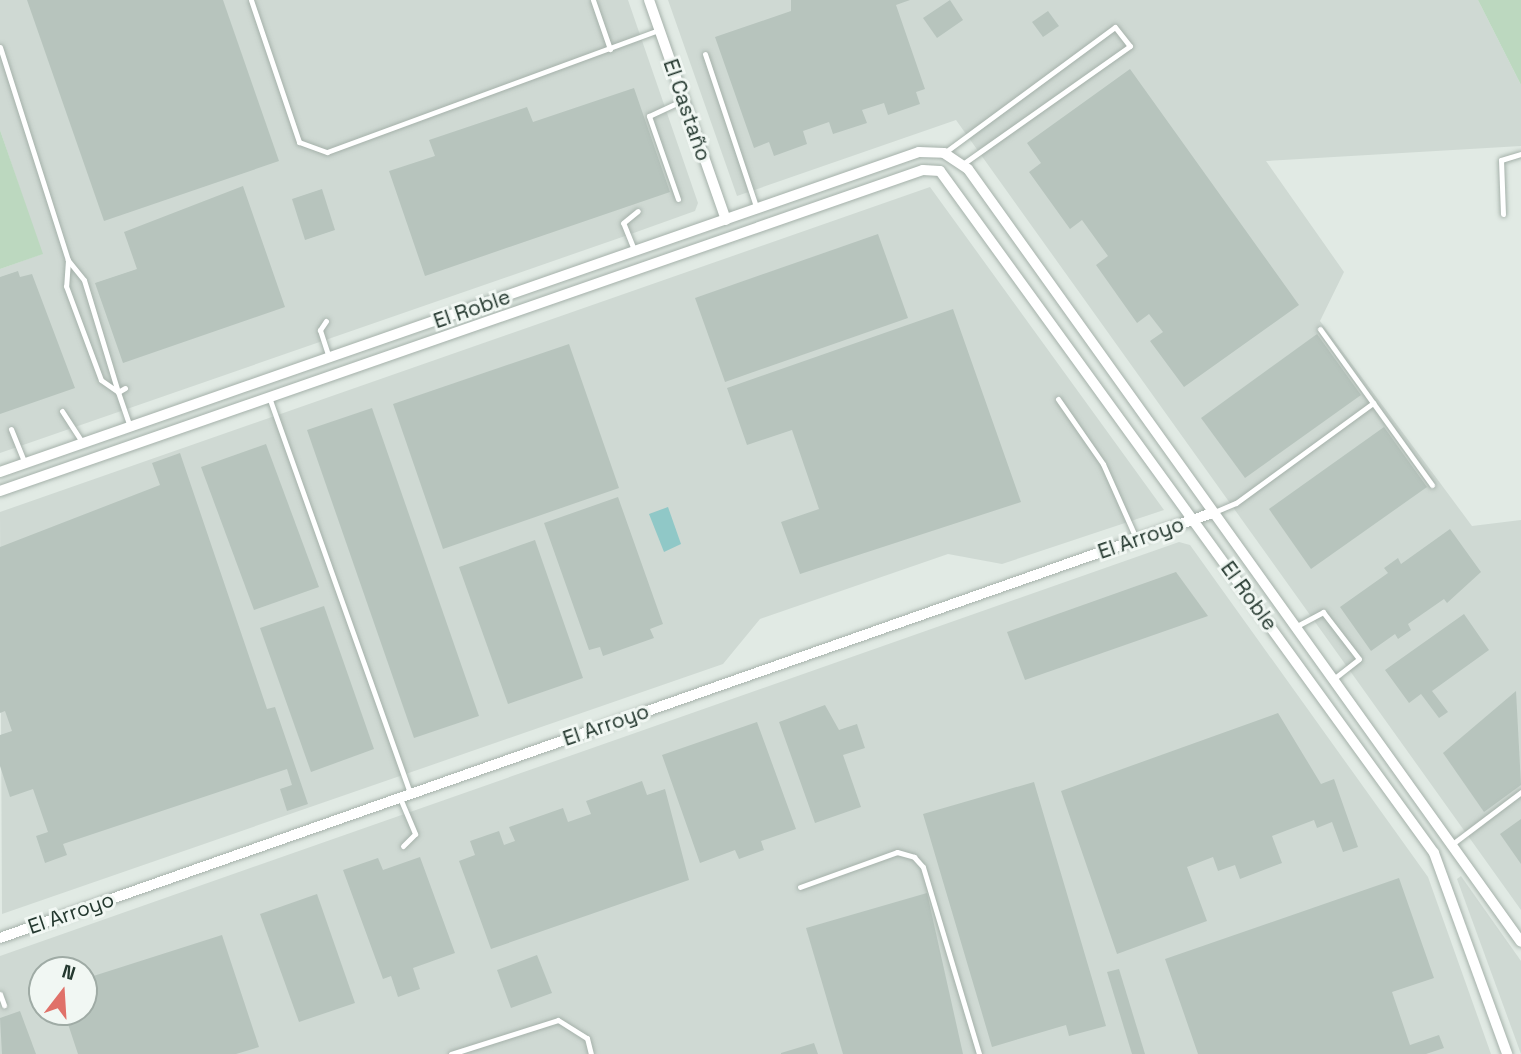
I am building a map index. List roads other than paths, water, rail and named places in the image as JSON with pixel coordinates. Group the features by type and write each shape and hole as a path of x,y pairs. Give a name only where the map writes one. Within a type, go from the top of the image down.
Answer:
{"street":[{"name":"El Castaño","path":"649,0 726,220"},
{"name":"El Roble","path":"0,472 919,152 944,153 964,164 1521,942"},
{"path":"936,169 944,153"},
{"name":"El Roble","path":"0,491 936,169 948,176 1433,853 1507,1054"},
{"path":"529,289 536,307"},
{"name":"El Arroyo","path":"0,938 1212,513"}],"lane":[{"path":"251,0 299,142 327,152 659,30"},
{"path":"593,0 610,49"},
{"path":"944,153 1115,27 1130,46 964,164"},
{"path":"0,47 68,260 84,280 130,427"},
{"path":"705,54 757,209"},
{"path":"678,199 649,116 684,100"},
{"path":"1503,214 1501,160 1521,155"},
{"path":"635,252 624,223 638,211"},
{"path":"68,260 66,286 102,380 118,392"},
{"path":"326,321 320,330 329,358"},
{"path":"1320,329 1432,485"},
{"path":"118,392 125,388"},
{"path":"269,397 405,796 415,834 403,846"},
{"path":"1058,399 1103,464 1137,539"},
{"path":"1212,513 1236,503 1373,403"},
{"path":"62,411 82,444"},
{"path":"11,429 24,464"},
{"path":"1295,627 1323,612 1359,659 1332,680"},
{"path":"1451,846 1521,792"},
{"path":"800,887 897,852 914,857 923,867 979,1054"},
{"path":"0,994 4,1005"},
{"path":"451,1054 558,1020 587,1038 592,1054"}],"water":[{"path":"668,507 681,544 664,552 649,514"}]}
